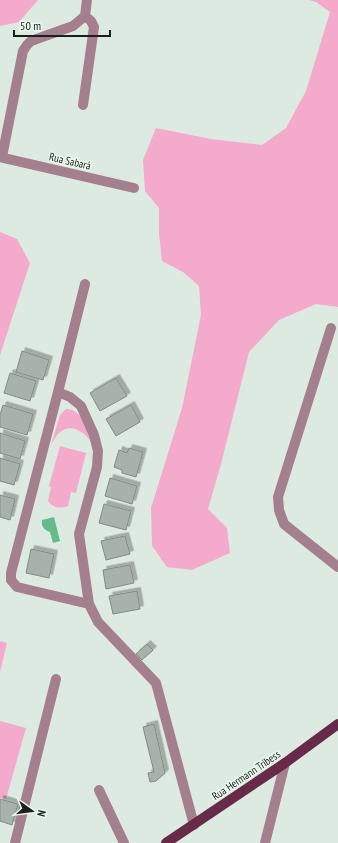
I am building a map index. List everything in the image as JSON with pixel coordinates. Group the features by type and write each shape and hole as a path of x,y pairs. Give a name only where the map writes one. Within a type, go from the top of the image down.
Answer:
{"main road":[{"name":"Rua Hermann Tribess","path":"166,843 285,763 338,724"}],"street":[{"path":"1,157 24,50 31,41 73,26 85,16 87,0"},
{"path":"83,105 94,27 91,21 85,16"},
{"name":"Rua Sabará","path":"1,157 134,188"},
{"path":"85,284 11,573 11,580 17,587 89,604"},
{"path":"331,328 278,497 279,510 284,524 338,567"},
{"path":"58,392 70,397 81,406 94,435 98,451 97,467 79,534 89,604 98,622 156,683 194,825"},
{"path":"15,843 56,679"},
{"path":"265,843 285,763"},
{"path":"99,790 124,843"}],"shaded area":[{"path":"0,0 38,0 19,22 0,26"},
{"path":"309,0 338,0 338,307 316,304 279,320 249,352 221,464 208,509 227,528 230,553 192,570 167,567 152,546 151,508 182,408 201,315 199,286 183,272 162,261 159,233 159,208 145,191 143,160 156,128 211,139 262,145 286,128 306,91 330,12 316,2"},
{"path":"0,232 17,239 30,263 0,355"},
{"path":"66,409 77,413 84,422 93,445 82,432 73,428 68,428 57,435 51,445 60,415"},
{"path":"60,446 86,453 76,493 71,492 68,506 59,508 52,505 48,501 51,487 49,486"},
{"path":"54,517 60,541 53,543 50,532 43,528 42,520"},
{"path":"0,641 7,643 0,672"},
{"path":"0,721 26,728 6,799 0,798"}],"building":[{"path":"22,351 49,360 43,380 16,372"},
{"path":"10,373 36,381 30,401 4,393"},
{"path":"116,378 127,396 100,411 90,393"},
{"path":"3,405 33,414 27,435 0,427 0,415"},
{"path":"131,405 140,422 116,436 106,419"},
{"path":"0,433 25,441 20,459 0,453"},
{"path":"129,448 143,452 136,477 122,473 122,470 114,467 119,450 127,453"},
{"path":"0,458 20,464 14,485 0,481"},
{"path":"110,478 137,486 132,504 105,496"},
{"path":"0,495 15,499 10,520 0,517"},
{"path":"104,504 131,511 126,530 99,523"},
{"path":"125,536 130,554 106,560 101,541"},
{"path":"31,549 54,554 49,578 26,573"},
{"path":"130,565 134,583 106,589 103,570"},
{"path":"137,591 140,609 113,614 109,596"},
{"path":"147,644 153,650 142,660 136,654"},
{"path":"154,724 165,773 156,781 150,782 148,773 154,772 143,727"},
{"path":"0,799 18,804 12,825 0,821"}]}
